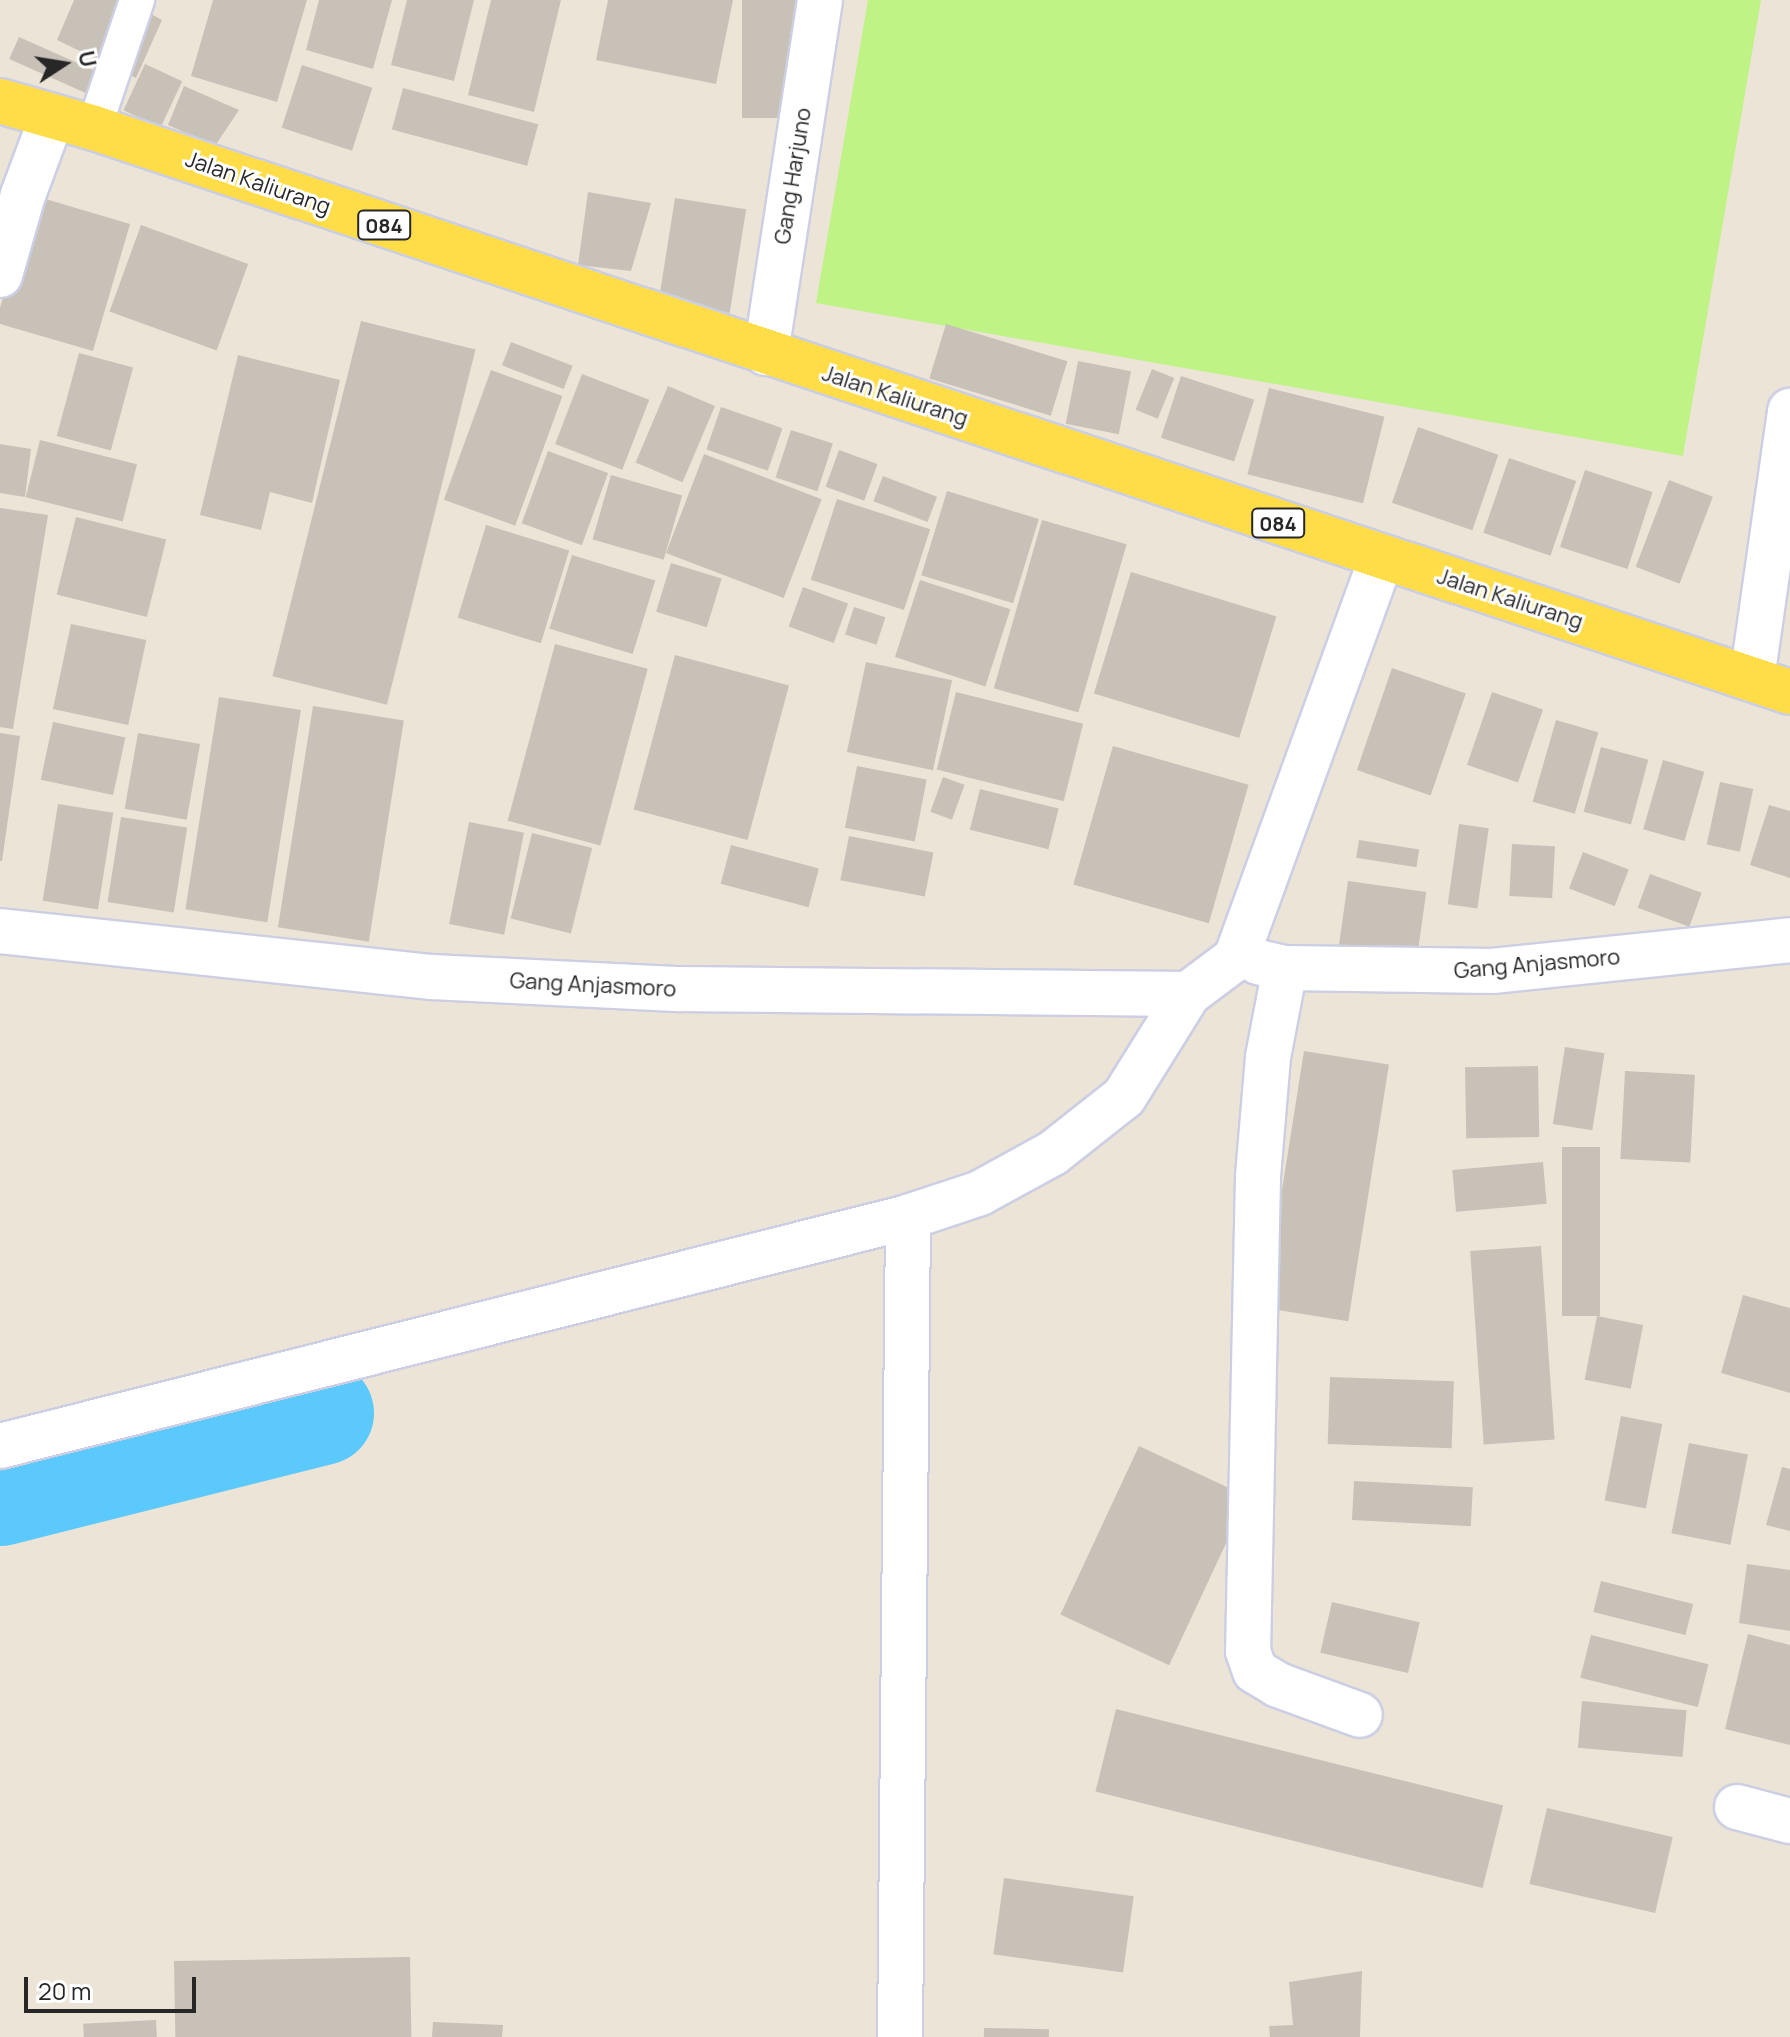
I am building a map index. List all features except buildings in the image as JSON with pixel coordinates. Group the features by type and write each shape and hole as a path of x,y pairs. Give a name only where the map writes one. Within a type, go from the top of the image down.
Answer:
{"main road":[{"name":"Jalan Kaliurang","path":"0,101 73,122 1771,686"}],"street":[{"name":"Gang Harjuno","path":"766,353 820,0"},
{"path":"0,275 23,195 73,122"},
{"path":"1771,686 1790,411"},
{"path":"0,1446 908,1217 980,1193 1053,1153 1124,1097 1188,994 1236,958 1382,557"},
{"name":"Gang Anjasmoro","path":"0,931 432,977 681,989 1188,994"},
{"name":"Gang Anjasmoro","path":"1236,958 1285,968 1492,971 1790,940"},
{"path":"1285,968 1268,1057 1258,1177 1248,1651 1255,1671 1278,1685 1360,1715"},
{"path":"900,2037 908,1217"},
{"path":"1737,1807 1790,1821"}],"lane":[{"path":"73,122 137,0"}],"green space":[{"path":"868,0 1761,0 1683,456 816,303"}],"waterway":[{"path":"0,1494 322,1413"}]}
